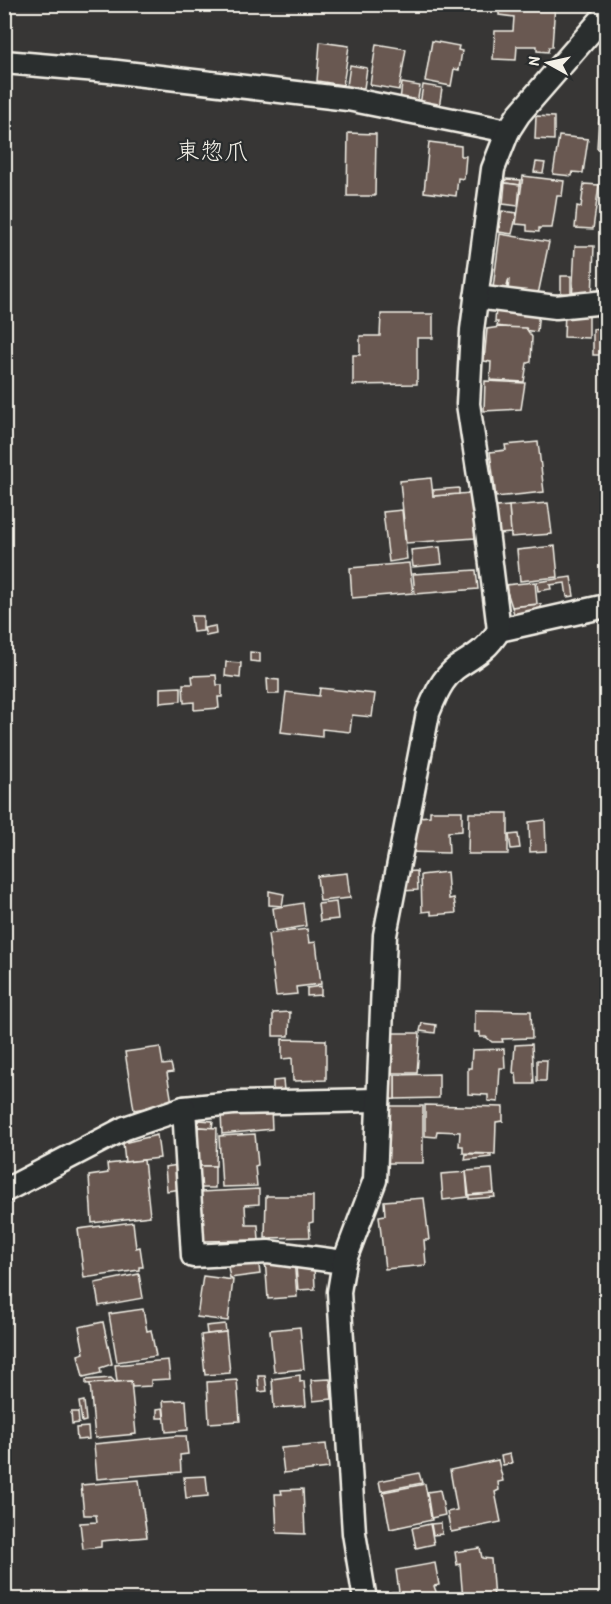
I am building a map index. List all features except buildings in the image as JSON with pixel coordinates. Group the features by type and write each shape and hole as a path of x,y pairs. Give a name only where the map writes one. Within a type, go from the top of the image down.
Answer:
{"street":[{"path":"365,1599 354,1533 339,1292 344,1262 375,1180 385,935 428,713 439,687 455,669 490,646 499,630 468,404 476,297 493,169 508,131 530,100 606,14"},
{"path":"4,62 109,71 348,99 508,131"},
{"path":"476,297 556,307 606,302"},
{"path":"499,630 606,606"},
{"path":"4,1191 125,1128 184,1108 233,1103 378,1100"},
{"path":"184,1108 193,1256 268,1252 344,1262"}],"district":[{"name":"東惣爪","path":"212,151"}]}
